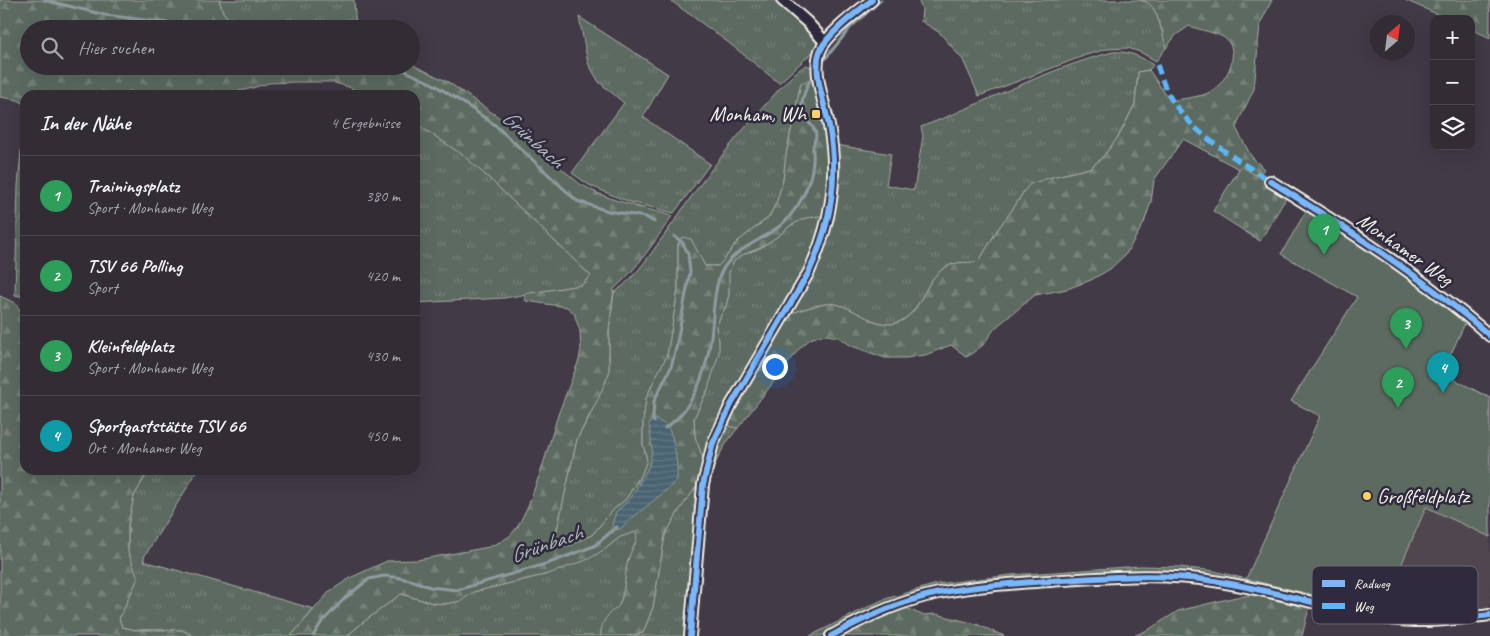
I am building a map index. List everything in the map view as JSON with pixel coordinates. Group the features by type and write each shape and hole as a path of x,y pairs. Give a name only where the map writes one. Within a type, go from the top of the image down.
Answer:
{"street":[{"path":"782,0 807,22 825,42"},
{"path":"690,636 703,484 713,443 731,405 809,272 829,217 834,172 833,153 818,76 817,65 820,52 825,42 872,0"},
{"name":"Monhamer Weg","path":"1270,181 1390,260 1461,312 1490,336"},
{"path":"831,636 886,609 930,595 959,590 1040,582 1136,576 1180,577 1254,588 1312,601"}],"shaded area":[{"path":"1426,507 1490,537 1490,608 1478,609 1478,566 1401,566"}],"green space":[{"path":"0,0 219,0 223,12 229,20 20,20 20,75 420,75 420,68 448,82 507,123 580,184 615,200 672,216 638,264 614,289 609,330 609,373 577,439 556,534 557,543 562,548 592,535 614,509 626,499 642,473 647,460 643,444 646,399 667,356 678,290 678,245 682,237 691,239 705,266 718,266 737,242 769,217 777,201 783,180 786,155 801,83 815,77 829,150 828,192 823,216 805,218 790,226 760,248 742,255 734,261 729,272 729,294 716,328 719,353 708,389 694,418 695,437 704,461 700,482 680,509 665,535 653,607 643,633 627,636 601,636 604,621 618,607 622,598 627,563 637,539 636,532 620,537 589,559 548,574 473,592 461,601 445,604 433,603 401,594 347,636 291,636 330,591 352,577 387,561 417,560 489,547 510,536 518,526 528,506 558,415 579,360 581,349 580,331 574,313 567,307 526,301 524,294 581,285 591,276 463,155 420,126 420,90 354,90 331,82 296,82 269,83 245,90 20,90 20,101 0,97"},
{"path":"219,0 354,0 355,20 229,20 223,12"},
{"path":"670,0 777,0 813,33 818,43 816,49 779,83 729,43"},
{"path":"918,0 1140,0 1148,2 1154,10 1160,23 1166,48 1156,61 1128,48 1107,49 1086,55 979,96 963,60 940,33 921,21 922,9"},
{"path":"1140,0 1272,0 1260,24 1254,89 1236,128 1251,156 1264,169 1258,177 1183,139 1154,180 1151,202 1144,223 1126,254 1110,269 1091,280 1067,289 1035,295 995,328 983,345 967,357 951,345 925,355 906,358 885,358 852,346 838,337 827,335 810,339 799,349 738,428 726,423 790,314 825,304 835,304 881,323 896,323 905,319 918,305 938,273 954,264 976,262 982,256 998,229 1030,184 1090,168 1101,159 1119,136 1135,104 1138,72 1149,70 1170,101 1208,93 1220,83 1225,77 1232,61 1231,46 1226,39 1214,33 1189,26 1176,35 1166,48 1160,23 1154,10 1148,3"},
{"path":"1405,0 1490,0 1490,38 1475,31 1475,15 1439,15"},
{"path":"579,17 668,74 643,117 710,164 674,213 614,196 589,185 572,173 624,103 599,82 588,63"},
{"path":"1113,52 1124,52 1134,55 1153,65 1149,70 1138,72 1135,104 1119,136 1101,159 1090,168 1052,177 1024,191 982,256 976,262 954,264 938,273 912,312 896,323 881,323 835,304 819,305 790,314 818,262 836,145 891,154 886,185 914,190 923,136 921,127 1040,77"},
{"path":"806,65 814,68 815,77 801,83 786,155 783,180 777,201 769,217 737,242 718,266 705,266 682,238 678,245 678,290 667,356 646,399 643,444 647,460 642,473 626,499 614,509 592,535 562,548 556,543 556,534 577,439 609,373 609,330 614,293 631,278 646,260 705,177 740,133 784,84"},
{"path":"420,126 463,155 591,276 581,285 504,298 420,303"},
{"path":"20,163 20,296 15,295"},
{"path":"1241,166 1288,195 1260,241 1213,211"},
{"path":"1306,211 1387,262 1467,319 1442,373 1490,398 1490,537 1426,507 1401,566 1312,566 1312,595 1246,579 1320,416 1291,401 1357,297 1281,254"},
{"path":"823,216 811,258 704,461 695,437 694,418 708,389 719,341 716,328 729,294 728,272 734,261 742,255 760,248 790,226 805,218"},
{"path":"0,296 15,303 20,310 20,475 146,475 134,496 128,525 128,552 138,578 119,619 122,627 136,630 182,630 193,636 0,636"},
{"path":"726,423 738,428 720,454 705,502 713,455"},
{"path":"146,475 195,475 144,557 144,561 314,609 291,636 193,636 182,630 136,630 122,627 119,619 138,578 128,552 128,525 134,496"},
{"path":"700,482 686,636 627,636 643,633 653,607 665,535 680,509"},
{"path":"636,531 638,538 629,557 619,606 609,614 601,636 347,636 401,594 433,603 445,604 461,601 473,592 548,574 605,549 620,537"},
{"path":"1141,566 1179,567 1214,571 1246,579 1249,584 1225,578 964,585 840,626 821,636 810,636 882,600 937,584 1011,575"},
{"path":"1254,595 1309,608 1302,636 1133,636 1148,630 1178,611 1236,597"},
{"path":"904,607 922,615 936,614 976,624 1004,636 839,636"}],"water":[{"path":"653,418 666,426 672,436 677,480 620,529 615,530 612,525 616,512 631,498 649,466 652,450 649,424"}],"waterway":[{"name":"Grünbach","path":"44,0 105,15 145,20"},
{"path":"821,64 850,28 881,0"},
{"path":"665,428 683,412 701,379 708,355 717,283 725,266 739,252 781,225 790,216 806,190 812,172 813,147 816,133 813,127 801,115 801,109 805,92 815,73"},
{"name":"Grünbach","path":"414,75 433,84 495,125 577,201 608,211 646,217 654,222"},
{"name":"Grünbach","path":"654,422 654,401 671,367 690,272 688,254 683,243 674,236"},
{"name":"Grünbach","path":"313,636 321,623 345,598 369,579 384,576 395,577 430,587 457,590 549,563 594,546 617,527"}],"marked path":[{"path":"1157,65 1164,86 1179,111 1190,123 1215,144 1270,181"}],"cycle path":[{"path":"690,636 703,485 713,443 731,405 809,272 817,254 828,218 833,183 833,164 829,126 818,78 817,68 820,51 836,31 872,0"},
{"path":"1270,181 1411,273 1490,336"},
{"path":"831,636 883,610 925,596 970,588 1063,580 1176,577 1214,581 1258,589 1312,602"},
{"path":"1478,616 1490,615"}],"place":[{"name":"Monham, Wh","path":"816,114"},
{"name":"Trainingsplatz","path":"1324,255"},
{"name":"Kleinfeldplatz","path":"1406,349"},
{"name":"Sportgaststätte TSV 66","path":"1443,393"},
{"name":"TSV 66 Polling","path":"1398,408"},
{"name":"Großfeldplatz","path":"1367,496"}]}
